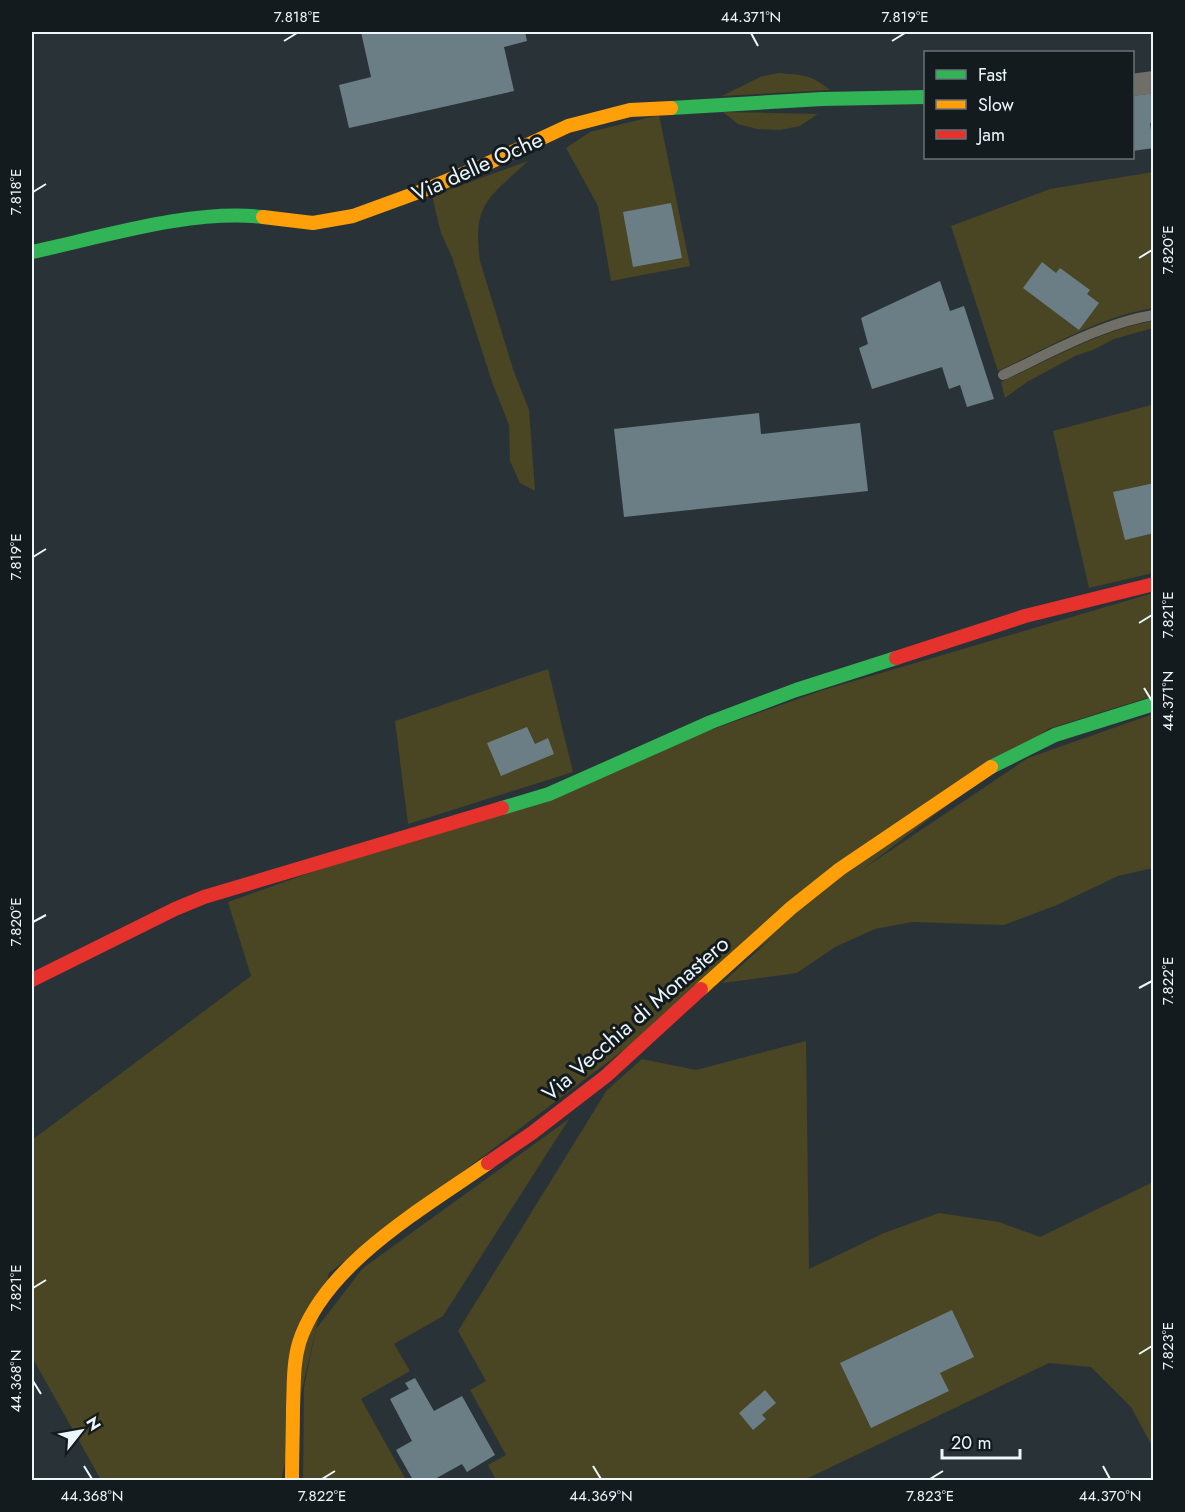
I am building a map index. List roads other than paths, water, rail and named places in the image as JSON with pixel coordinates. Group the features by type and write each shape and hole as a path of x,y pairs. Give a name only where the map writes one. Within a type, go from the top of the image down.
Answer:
{"street":[{"path":"1134,85 1154,82"},
{"name":"Via delle Oche","path":"32,252 147,227 214,216 250,216 313,223 353,216 473,170 568,126 630,110 838,98 924,97"},
{"path":"32,980 175,909 212,894 549,794 711,722 796,690 1025,616 1154,584"},
{"name":"Via Vecchia di Monastero","path":"292,1480 294,1370 299,1344 320,1299 359,1257 404,1221 532,1133 606,1076 791,908 840,869 998,762 1055,735 1154,704"}],"lane":[{"path":"1003,375 1090,335 1128,321 1154,315"}]}
